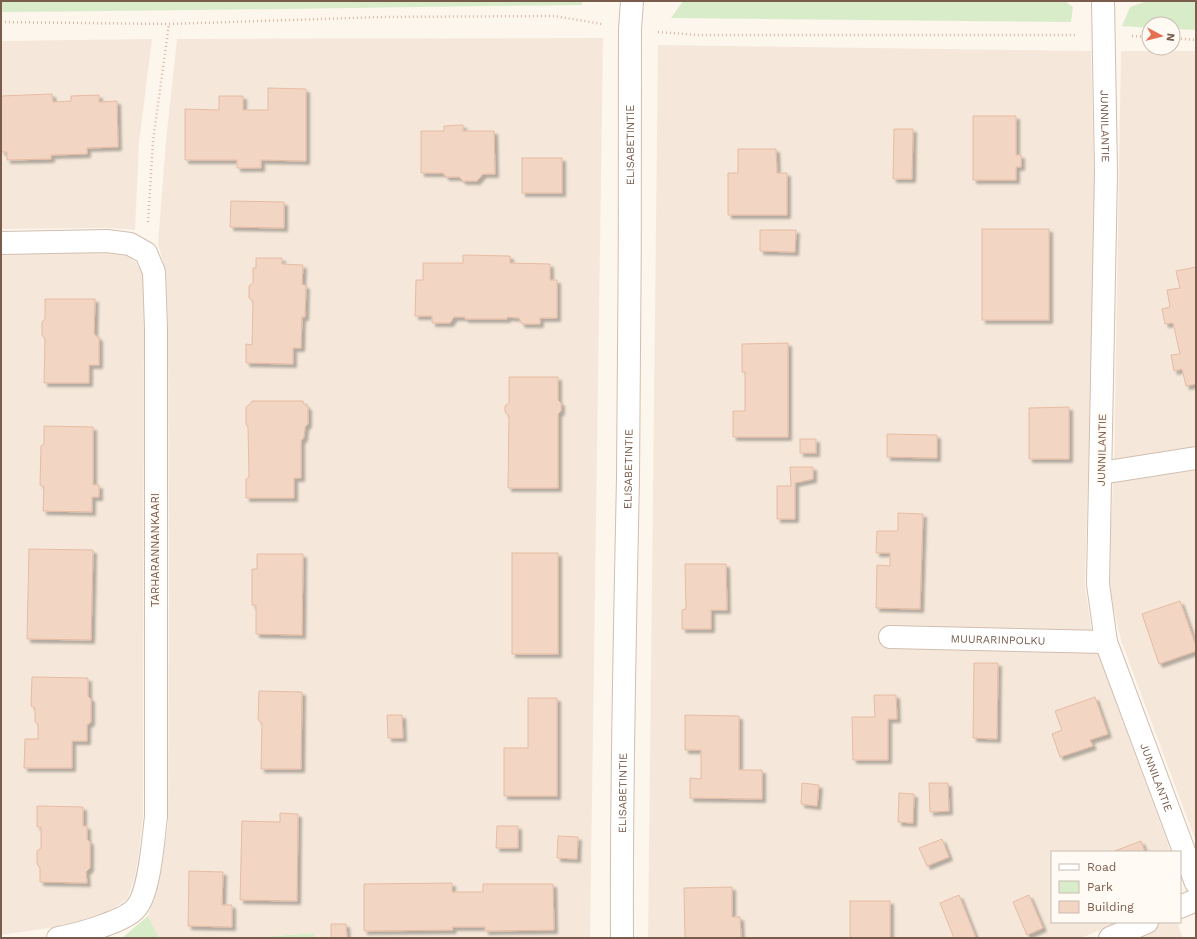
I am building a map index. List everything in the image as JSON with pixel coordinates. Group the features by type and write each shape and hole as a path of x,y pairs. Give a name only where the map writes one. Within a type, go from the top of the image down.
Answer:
{"street":[{"name":"ELISABETINTIE","path":"622,938 622,791 628,482 630,29 632,1"},
{"name":"JUNNILANTIE","path":"1102,1 1106,172 1098,584 1106,642 1196,883"},
{"path":"1,243 107,241 130,244 146,253"},
{"name":"TARHARANNANKAARI","path":"58,938 84,932 121,918 135,910 140,901 147,880 156,817 156,328 154,272 146,253"},
{"path":"1101,473 1196,458"},
{"name":"MUURARINPOLKU","path":"890,637 1106,642"},
{"path":"1181,907 1196,900"},
{"path":"1110,938 1145,923"}],"path":[{"path":"1,22 168,24 383,17 554,16 630,29 698,35 1103,35"},
{"path":"146,253 153,141 168,24"},
{"path":"1181,39 1196,40"}],"shaded area":[{"path":"603,38 590,938 314,938 313,933 252,938 159,938 148,916 159,880 168,825 168,329 166,272 158,244 166,141 177,39"},
{"path":"152,39 139,143 135,230 107,228 1,229 1,41"},
{"path":"658,45 1091,51 1095,223 1085,585 1092,634 1096,649 1171,851 1051,851 1051,923 1117,923 1081,938 648,938"},
{"path":"1121,51 1141,51 1141,56 1181,56 1181,51 1196,51 1196,447 1114,460"},
{"path":"110,252 126,254 136,263 144,277 143,816 139,852 135,876 127,899 111,910 76,924 1,935 1,253"},
{"path":"1196,470 1196,842 1121,640 1108,586 1113,483"},
{"path":"1153,923 1177,923 1183,938 1120,938"}],"green space":[{"path":"1,1 582,1 582,5 1,12"},
{"path":"683,1 1065,1 1073,7 1071,22 671,18"},
{"path":"1147,1 1196,1 1196,30 1181,29 1181,16 1141,16 1141,27 1122,26 1130,7"},
{"path":"148,916 159,938 122,938"},
{"path":"314,933 314,938 252,938"}],"building":[{"path":"268,88 306,89 306,161 261,160 261,168 237,168 237,160 185,160 185,109 219,110 219,96 243,96 243,110 268,110"},
{"path":"52,94 53,102 71,101 71,96 99,95 99,102 117,101 118,147 87,148 87,154 51,155 51,159 7,160 7,152 2,152 1,148 1,96"},
{"path":"973,116 1016,116 1016,155 1021,155 1021,167 1016,167 1016,180 973,180"},
{"path":"463,125 463,131 494,131 495,174 483,174 477,181 463,181 459,177 446,177 443,173 421,173 421,131 444,131 444,126"},
{"path":"894,129 913,129 912,179 893,179"},
{"path":"738,149 776,149 777,173 787,173 787,215 728,215 728,173 738,173"},
{"path":"522,158 562,158 562,193 522,193"},
{"path":"231,201 284,202 284,228 230,227"},
{"path":"982,229 1049,229 1049,320 982,320"},
{"path":"760,230 796,230 795,252 760,251"},
{"path":"463,255 510,256 510,263 550,264 550,280 557,280 557,318 540,318 540,324 522,324 519,318 507,317 507,319 465,319 465,317 454,317 450,323 432,323 432,316 415,316 416,280 423,280 423,263 463,263"},
{"path":"256,258 282,258 282,264 303,265 302,284 306,286 305,317 302,317 301,348 293,348 293,364 246,363 246,344 252,345 253,301 249,298 249,286 253,283 253,268 256,268"},
{"path":"1196,267 1196,384 1186,386 1182,369 1174,371 1171,355 1180,354 1173,323 1165,324 1162,309 1170,307 1167,290 1180,288 1176,271"},
{"path":"45,299 95,299 94,334 99,338 99,365 89,365 89,383 44,383 45,339 42,335 42,322 45,319"},
{"path":"788,343 788,437 733,437 733,411 745,411 745,372 742,372 742,344"},
{"path":"509,377 558,377 558,400 561,403 561,411 558,414 558,488 508,488 509,416 505,412 505,406 509,403"},
{"path":"252,401 303,401 303,403 308,407 308,424 305,427 304,437 301,441 301,478 294,478 294,498 246,498 246,479 249,477 246,407"},
{"path":"1069,407 1069,459 1029,459 1029,408"},
{"path":"44,426 93,427 93,485 99,485 99,497 92,497 92,512 43,511 44,487 40,485 41,446 44,444"},
{"path":"887,434 937,435 937,458 887,457"},
{"path":"800,439 816,439 816,453 800,453"},
{"path":"790,467 813,467 813,479 795,483 795,519 777,519 777,486 791,486"},
{"path":"898,513 923,514 920,609 876,608 877,565 890,566 890,553 876,553 877,531 898,531"},
{"path":"29,549 93,550 91,640 27,639"},
{"path":"512,553 558,553 558,654 512,654"},
{"path":"257,554 303,554 302,635 256,634 256,605 252,605 252,569 257,569"},
{"path":"685,564 726,564 727,610 711,610 711,629 682,629 682,610 686,609"},
{"path":"1180,601 1196,646 1196,651 1159,664 1142,614"},
{"path":"974,663 998,663 997,739 973,738"},
{"path":"32,677 88,678 88,696 91,699 91,722 87,725 87,741 72,741 72,768 24,768 25,739 38,739 38,724 35,722 35,708 31,706"},
{"path":"259,691 302,692 301,769 261,769 262,723 258,720"},
{"path":"874,695 896,695 897,719 888,719 888,760 853,760 852,717 875,717"},
{"path":"1095,697 1108,734 1090,740 1093,746 1060,757 1052,734 1062,730 1055,711"},
{"path":"528,698 557,698 557,796 504,796 504,748 528,748"},
{"path":"387,715 402,715 403,738 388,738"},
{"path":"685,715 739,716 739,770 762,770 762,799 690,798 690,778 701,779 701,750 685,750"},
{"path":"802,783 819,785 817,806 801,804"},
{"path":"929,783 948,783 949,811 930,812"},
{"path":"899,793 914,794 913,823 898,822"},
{"path":"37,806 83,807 83,826 87,826 87,839 90,842 90,868 86,872 87,883 40,882 40,868 37,864 37,851 41,848 41,827 37,827"},
{"path":"280,813 298,814 297,901 240,900 242,821 280,822"},
{"path":"497,826 518,826 518,848 496,848"},
{"path":"558,836 578,837 577,859 557,858"},
{"path":"942,839 949,857 927,866 919,848"},
{"path":"1141,841 1145,851 1115,851"},
{"path":"189,871 223,872 222,905 232,905 232,927 188,926"},
{"path":"452,883 452,892 483,892 483,884 553,884 554,930 485,931 485,927 452,927 453,930 364,931 364,884"},
{"path":"732,887 732,917 740,917 741,938 685,938 684,888"},
{"path":"959,895 976,938 954,938 940,903"},
{"path":"1029,895 1043,928 1027,935 1013,902"},
{"path":"850,901 890,901 890,938 850,938"},
{"path":"331,924 346,924 347,938 331,938"}]}
